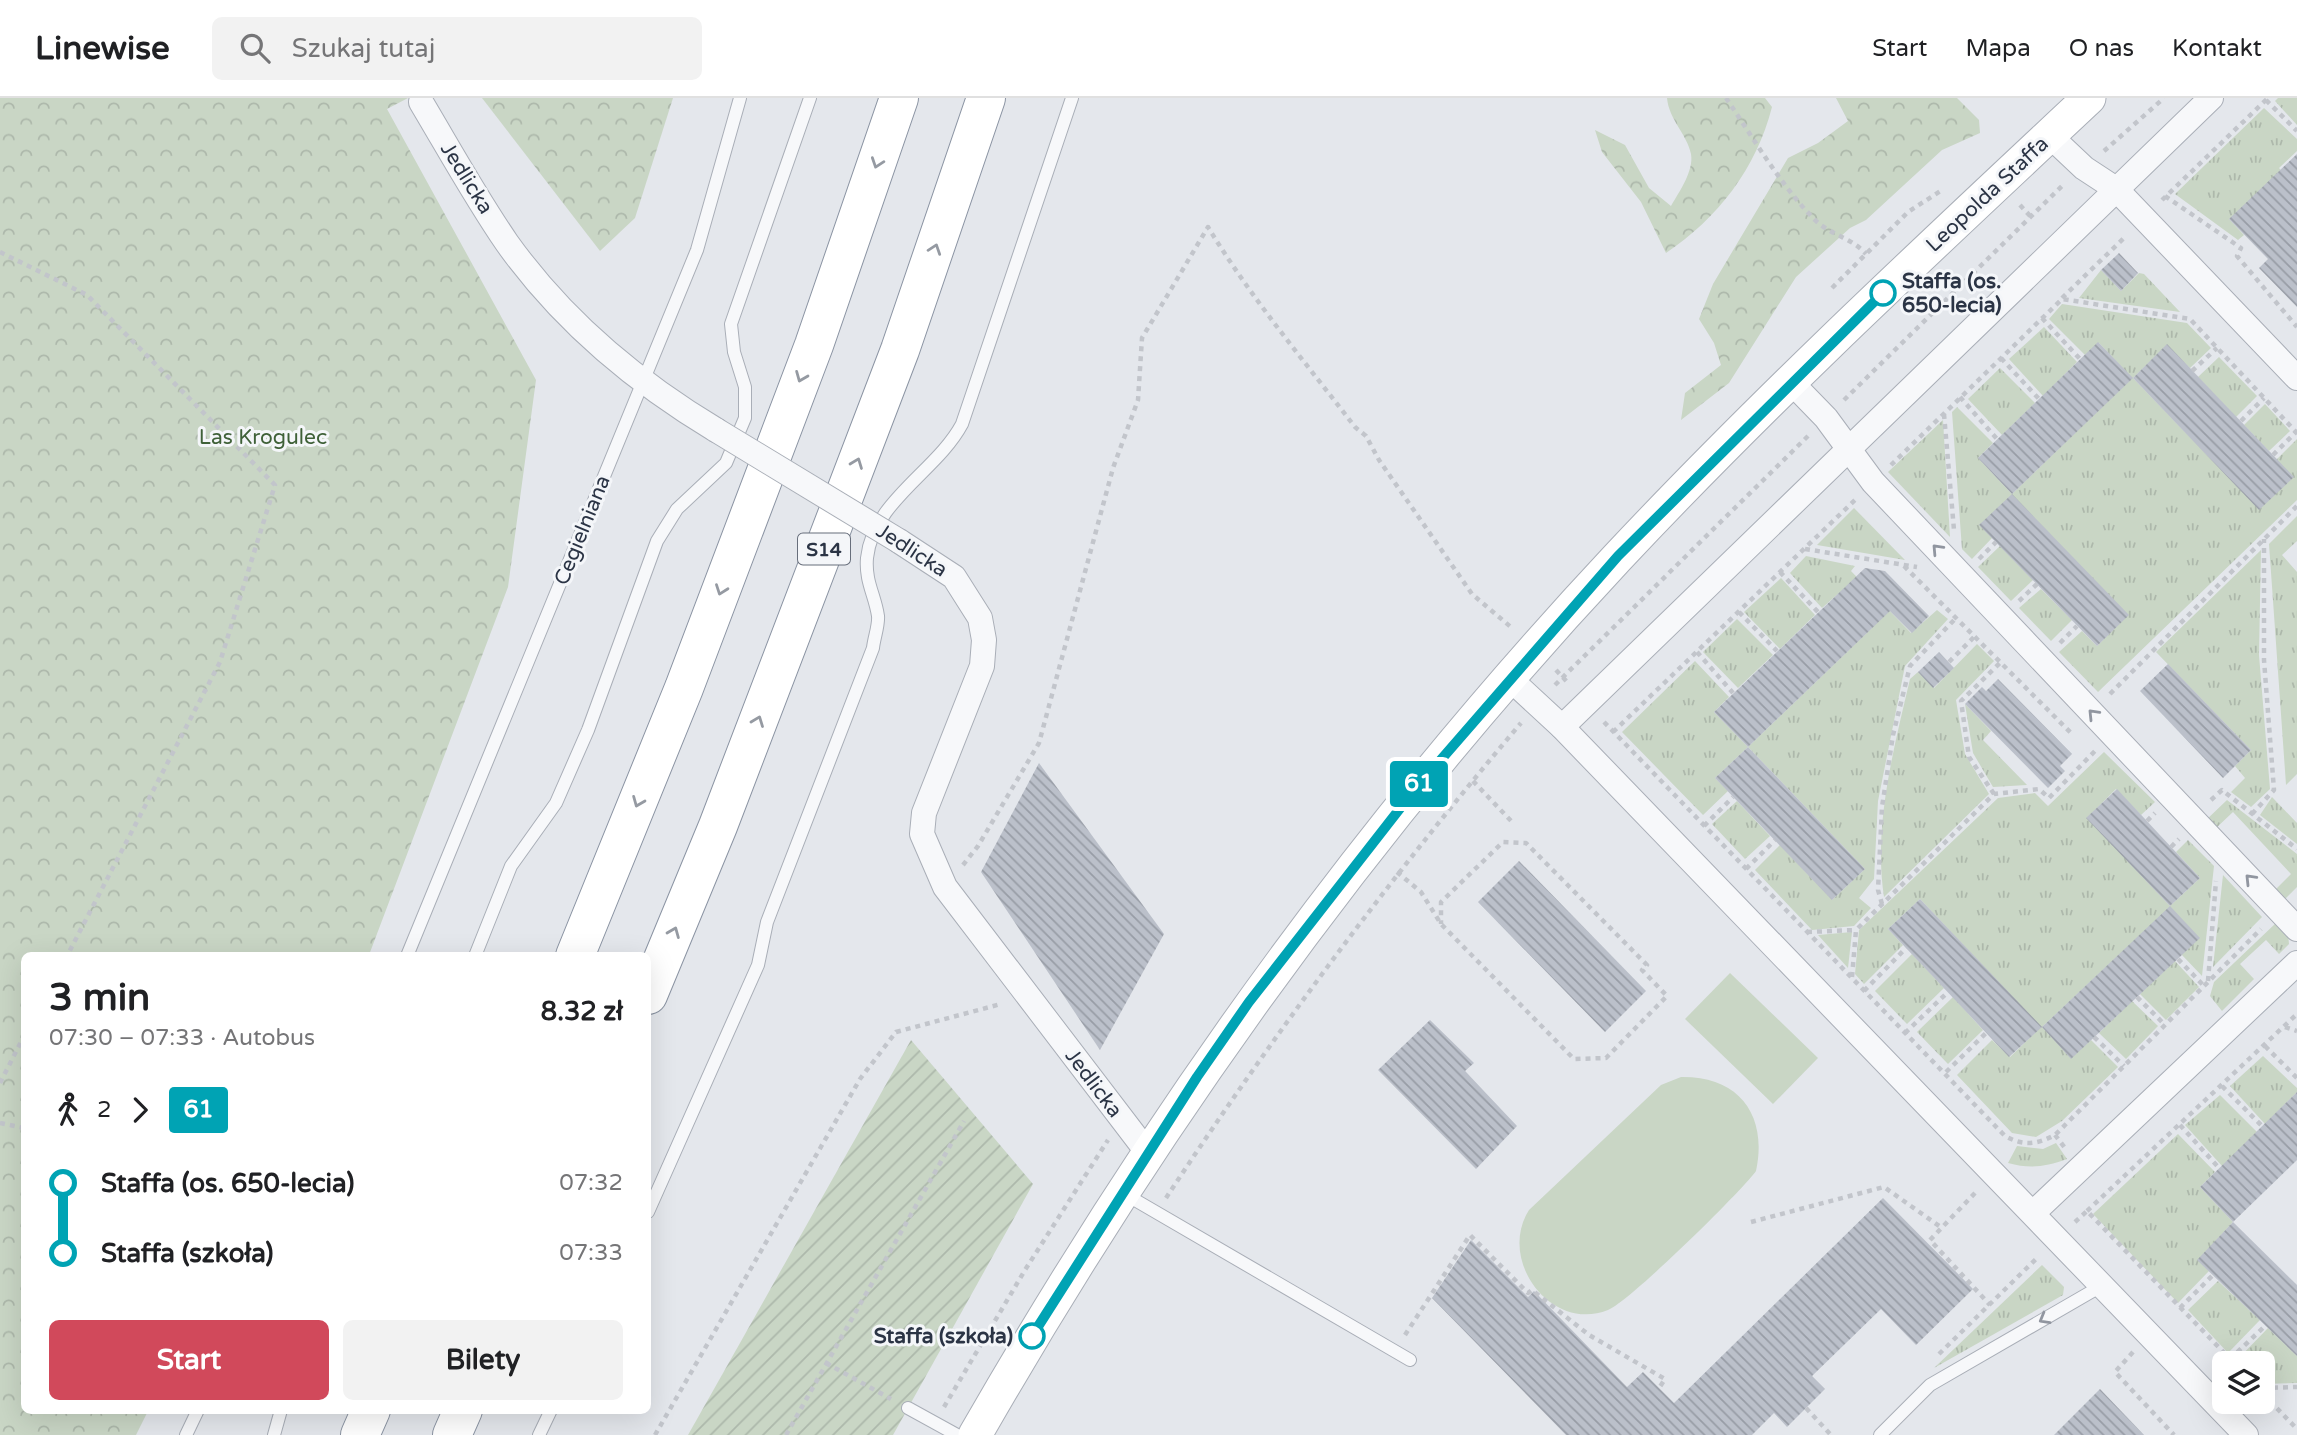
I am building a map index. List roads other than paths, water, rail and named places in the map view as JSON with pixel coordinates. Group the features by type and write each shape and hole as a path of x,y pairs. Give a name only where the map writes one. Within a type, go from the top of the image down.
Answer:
{"highway":[{"path":"577,952 684,688 814,345 898,98"},
{"name":"S14","path":"651,988 718,826 900,350 986,98"},
{"path":"360,1435 370,1414"},
{"path":"452,1435 461,1414"}],"street":[{"name":"Leopolda Staffa","path":"975,1435 1032,1336 1122,1193 1249,1002 1412,793 1509,678 1618,556 1791,382 2089,98"},
{"path":"1562,727 2211,98"},
{"name":"Jedlicka","path":"421,102 521,260 598,346 668,401 954,577 980,618 984,640 982,666 924,813 922,834 945,887 1148,1153"},
{"path":"2049,135 2084,168 2116,189 2297,378"},
{"path":"1791,382 1826,418 1873,482 2297,929"},
{"path":"1509,678 1562,727 2246,1435"},
{"path":"2033,1213 2297,962"}],"lane":[{"name":"Cegielniana","path":"409,952 697,250 740,98"},
{"path":"477,952 511,866 556,803 583,742 657,541 677,509 726,463 745,418 745,387 734,352 731,324 810,98"},
{"path":"651,1205 758,965 768,922 873,648 878,617 867,585 867,556 877,528 893,503 950,445 962,424 1072,98"},
{"path":"1122,1193 1410,1360"},
{"path":"1880,1435 1930,1385 2104,1285"},
{"path":"908,1408 957,1435"},
{"path":"186,1435 196,1414"},
{"path":"274,1435 280,1414"},
{"path":"539,1435 549,1414"}],"place":[{"name":"Staffa (os. 650-lecia)","path":"1883,293"},
{"name":"Staffa (szkoła)","path":"1032,1336"}],"park label":[{"name":"Las Krogulec","path":"263,437"}]}
